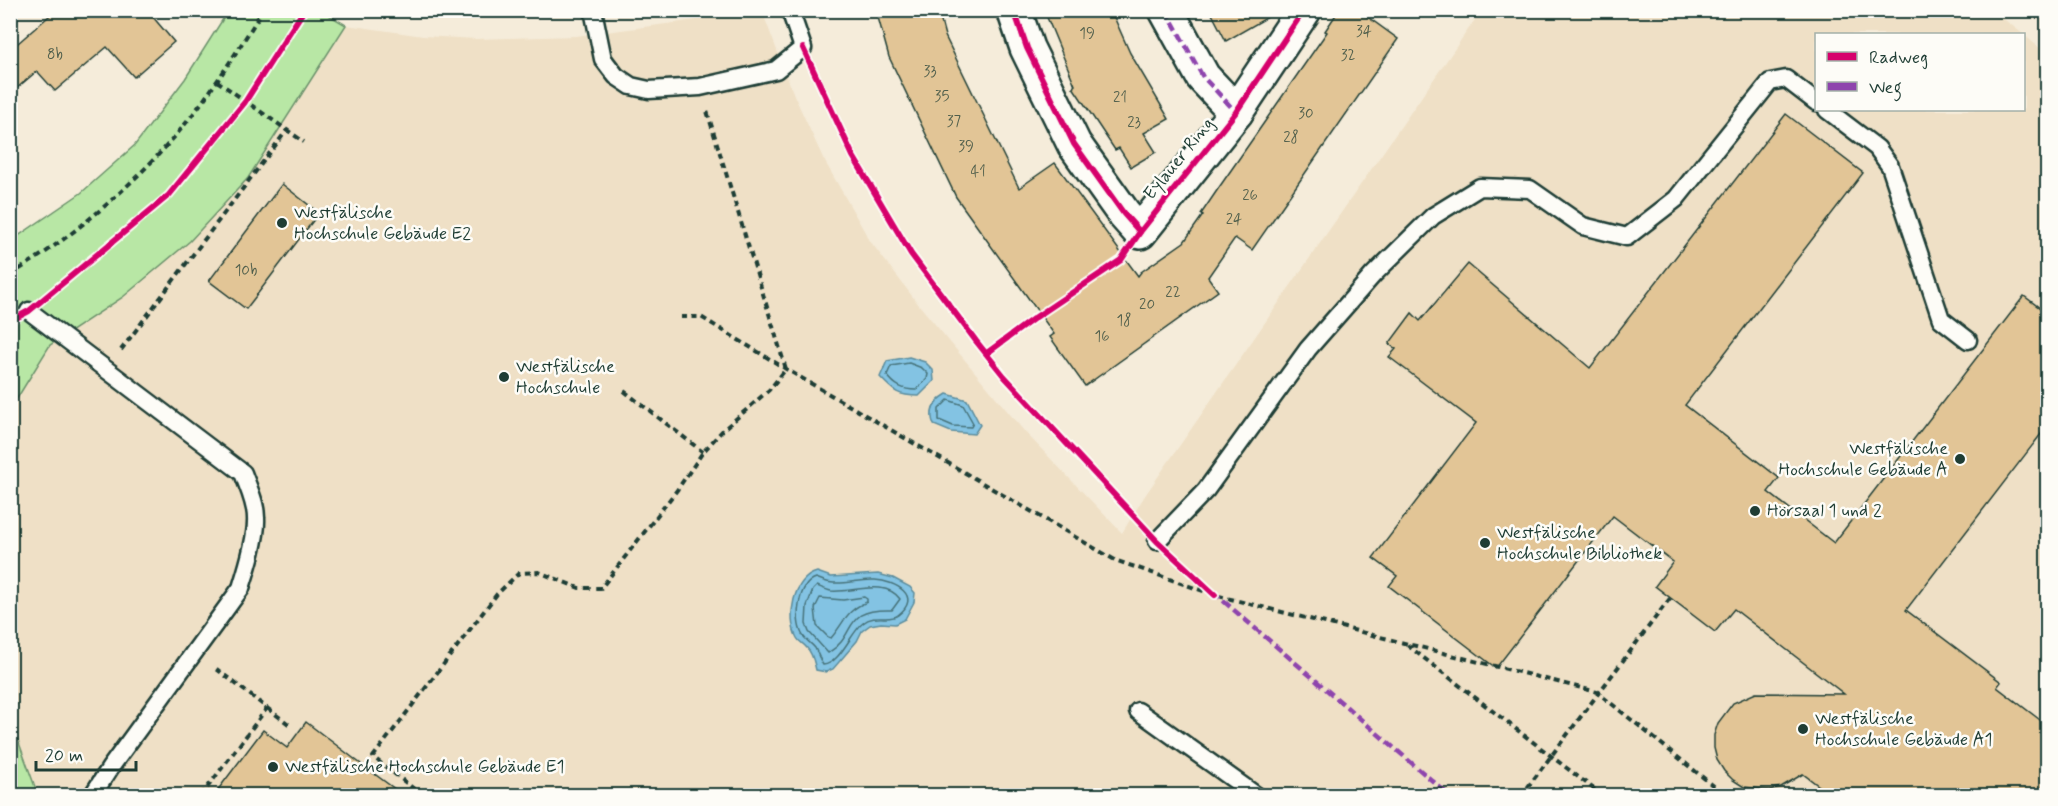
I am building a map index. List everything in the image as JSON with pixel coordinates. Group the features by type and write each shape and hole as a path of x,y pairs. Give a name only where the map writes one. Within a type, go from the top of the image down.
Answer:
{"street":[{"name":"Eylauer Ring","path":"1014,10 1027,48 1074,144 1124,214 1140,232 1236,112 1304,10"},
{"path":"1166,10 1203,77 1236,112"}],"lane":[{"path":"593,10 603,59 616,76 631,86 649,90 700,87 776,70 803,48 790,10"},
{"path":"1157,541 1206,490 1308,349 1373,275 1433,216 1480,187 1530,189 1583,226 1627,237 1676,199 1770,82 1786,79 1815,101"},
{"path":"1828,111 1877,148 1890,166 1941,319 1968,340"},
{"path":"29,310 243,473 256,518 249,563 241,588 92,795"},
{"path":"1138,711 1257,795"}],"path":[{"path":"10,275 34,261 89,219 144,170 178,132 216,81 263,10"},
{"path":"216,81 304,142"},
{"path":"700,87 786,369"},
{"path":"238,110 251,93"},
{"path":"106,369 287,130"},
{"path":"681,317 702,316 786,369 1115,560 1215,595 1597,693 1726,795"},
{"path":"423,795 373,757 497,594 519,573 539,572 579,588 601,588 703,452 722,431 769,390 786,369"},
{"path":"624,391 703,452"},
{"path":"1521,795 1671,597"},
{"path":"1404,643 1603,795"},
{"path":"195,651 290,725"},
{"path":"201,795 267,708"}],"shaded area":[{"name":"Westfälische Hochschule","path":"1992,10 2022,33 1815,33 1815,111 2025,111 2025,36 2047,54 2047,795 38,796 11,721 11,408 50,345 123,297 190,241 248,178 346,25 423,36 476,39 576,36 704,19 742,11 762,11 794,95 823,158 870,241 919,305 1024,431 1122,533 1144,497 1481,11"}],"green space":[{"path":"228,11 322,11 346,25 248,178 190,241 123,297 50,345 11,408 11,241 81,193 135,145 185,79"},
{"path":"11,721 38,795 11,795"}],"water":[{"path":"909,357 925,362 933,370 934,381 919,396 897,392 880,377 887,361"},
{"path":"947,394 967,400 980,425 974,434 951,432 934,425 932,411 939,400"},
{"path":"817,572 831,577 878,574 893,578 910,587 915,593 914,602 905,619 895,624 870,625 862,631 857,641 833,669 826,672 816,670 811,653 797,638 792,610 797,590 802,582"}],"building":[{"path":"56,10 147,10 174,42 134,77 107,47 55,91 37,71 10,94 10,50"},
{"path":"876,10 938,10 945,36 1019,188 1055,163 1138,276 1184,242 1327,32 1325,31 1339,10 1358,10 1398,39 1252,250 1235,238 1208,277 1218,291 1085,386 1050,337 1054,334 956,197 889,57"},
{"path":"1044,10 1124,10 1125,13 1114,17 1130,53 1169,119 1144,133 1156,152 1131,167 1119,148 1115,150 1073,87 1075,85"},
{"path":"1210,10 1280,10 1226,41"},
{"name":"Westfälische Hochschule Gebäude A","path":"1786,114 1863,173 1685,405 1779,478 1768,492 1834,543 2024,296 2048,314 2048,425 1906,610 2001,682 1997,687 2048,726 2048,795 1831,795 1803,774 1781,787 1769,790 1744,787 1733,780 1717,760 1714,735 1718,723 1733,703 1756,693 1844,694 1734,609 1715,632 1655,586 1673,562 1613,516 1496,668 1389,586 1397,576 1373,558 1476,423 1389,357 1396,349 1389,344 1412,313 1420,321 1468,264 1590,368"},
{"path":"282,184 319,213 246,309 209,281"},
{"path":"306,722 403,795 214,795 263,730 287,748"}],"marked path":[{"path":"1166,10 1203,77 1236,112"},
{"path":"1213,592 1450,796"}],"cycle path":[{"path":"10,321 29,311 169,195 245,102 304,10"},
{"path":"1014,10 1027,48 1074,144 1124,214 1140,232 1236,112 1304,10"},
{"path":"803,48 853,156 911,254 976,341 1004,376 1157,541 1215,595"},
{"path":"987,353 1121,260 1140,232"}],"place":[{"name":"Westfälische Hochschule Gebäude E2","path":"282,223"},
{"name":"Westfälische Hochschule","path":"504,377"},
{"name":"Westfälische Hochschule Gebäude A","path":"1960,459"},
{"name":"Hörsaal 1 und 2","path":"1755,511"},
{"name":"Westfälische Hochschule Bibliothek","path":"1485,543"},
{"name":"Westfälische Hochschule Gebäude A1","path":"1803,729"},
{"name":"Westfälische Hochschule Gebäude E1","path":"273,767"}]}
